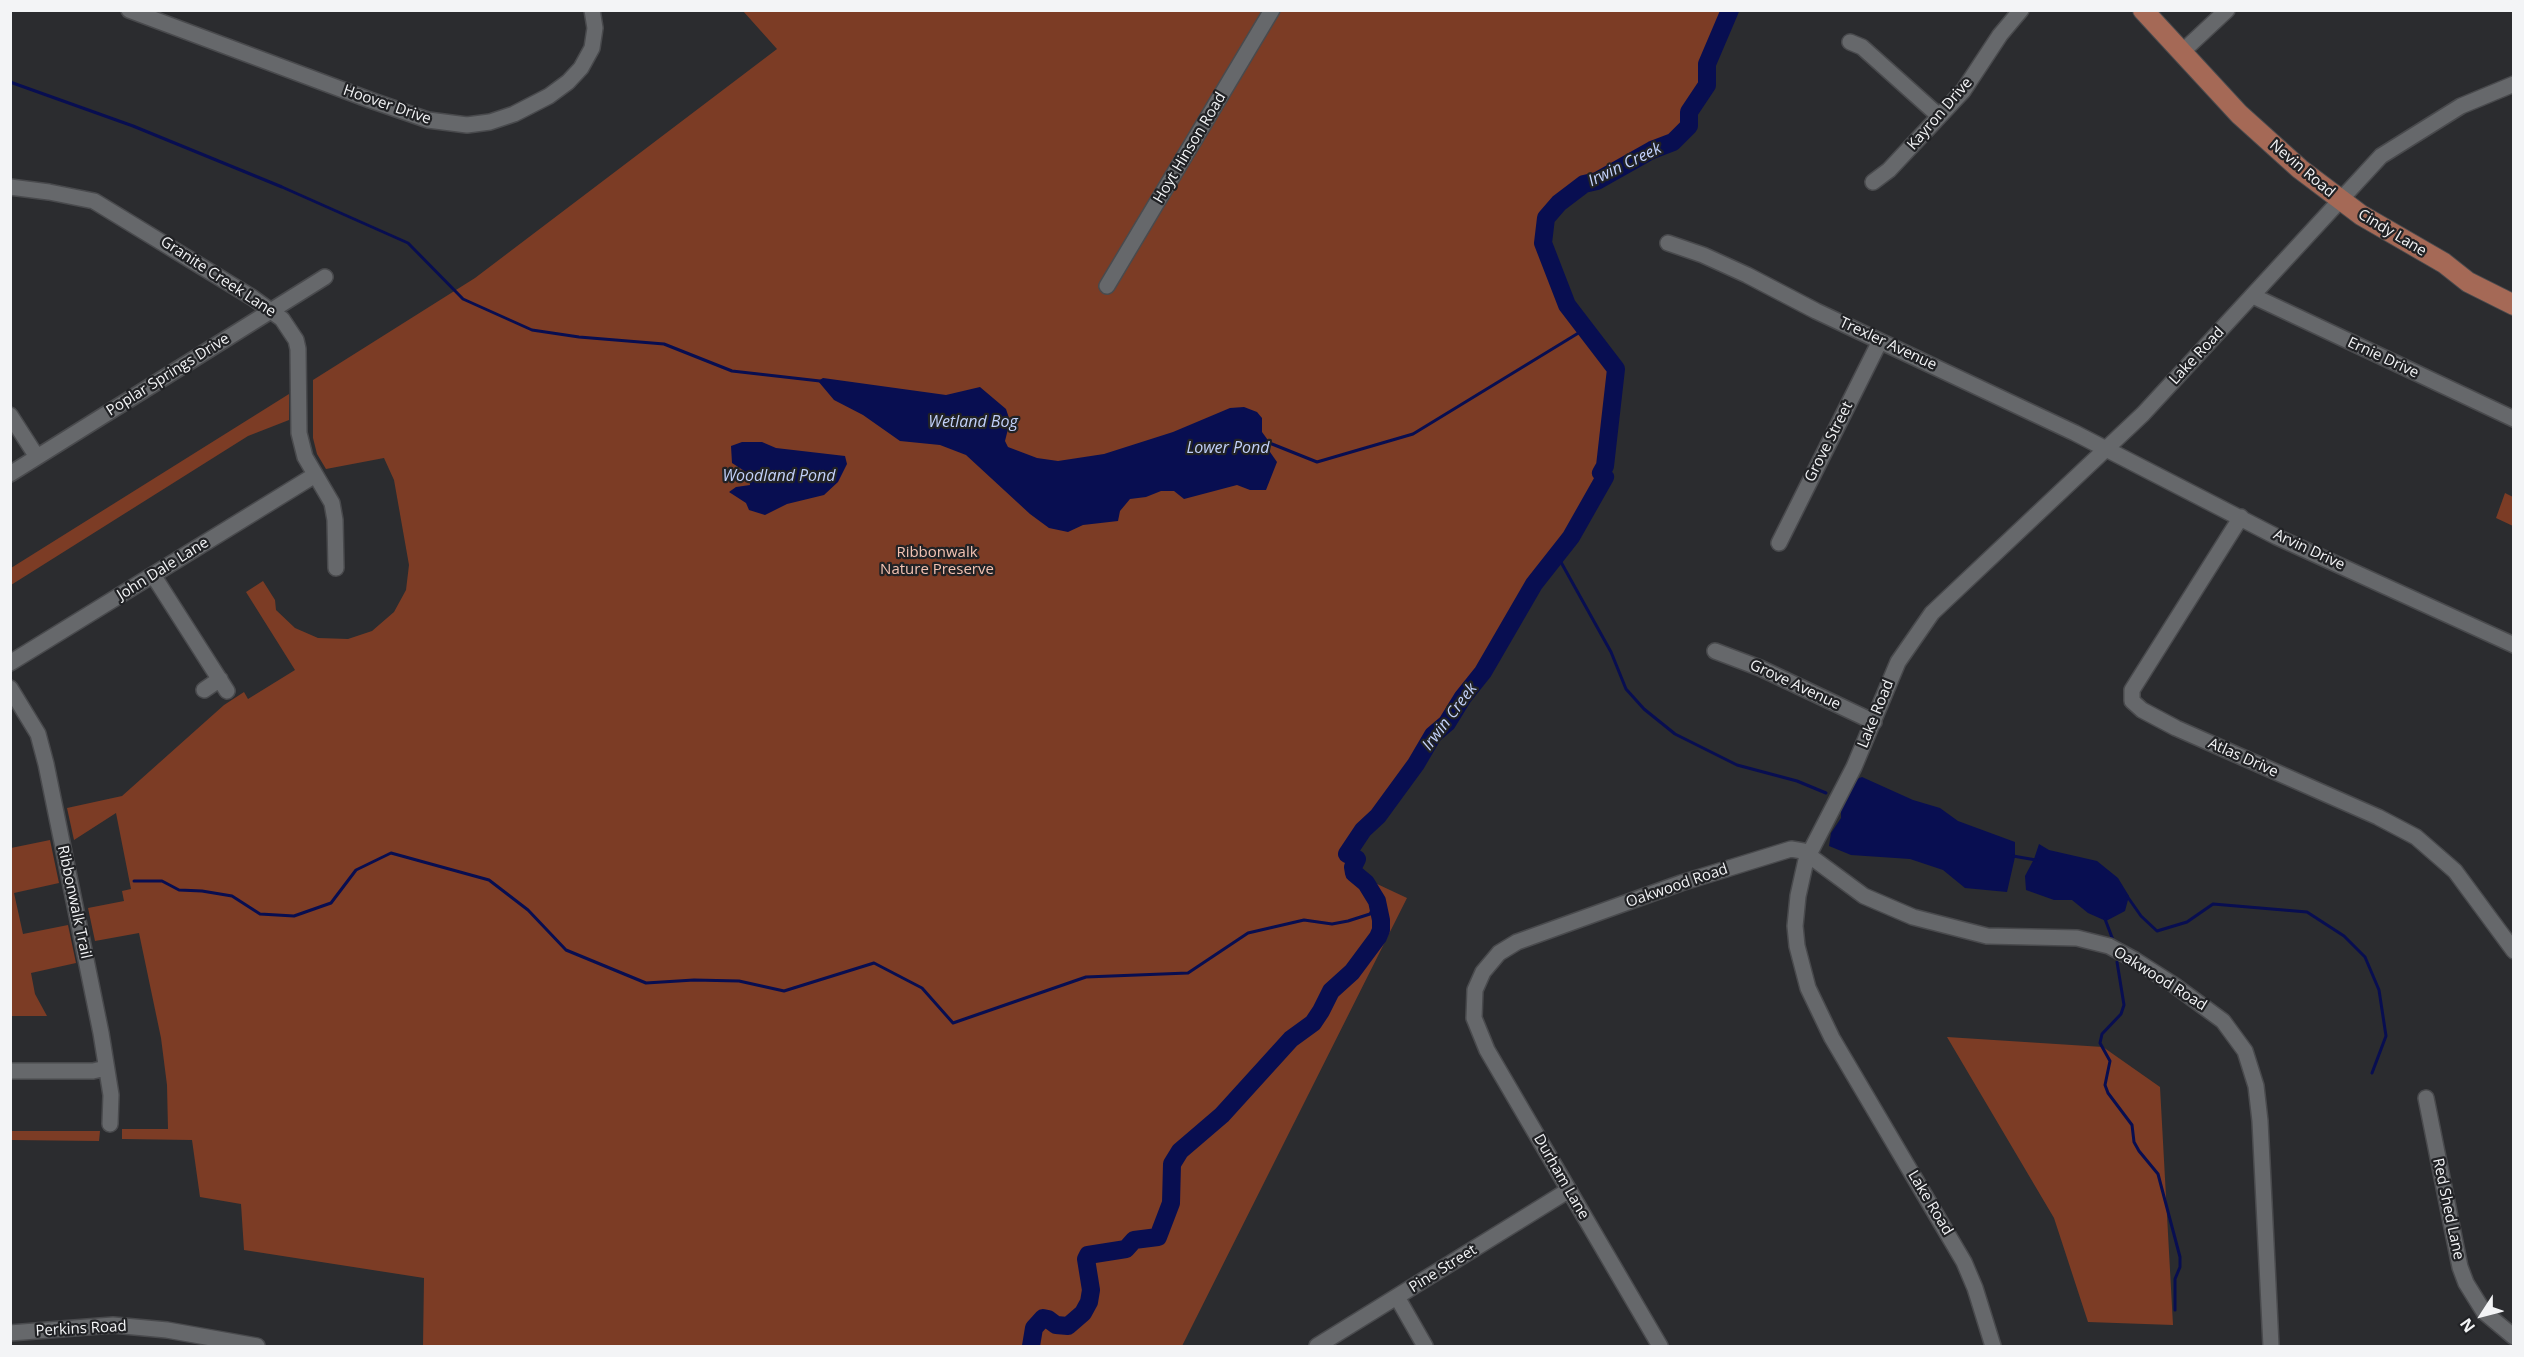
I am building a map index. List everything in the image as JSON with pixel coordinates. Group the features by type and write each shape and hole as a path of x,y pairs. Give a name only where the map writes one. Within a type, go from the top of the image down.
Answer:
{"main road":[{"name":"Nevin Road","path":"2143,10 2239,114 2277,150 2340,201"},
{"name":"Cindy Lane","path":"2340,201 2444,263 2468,282 2514,305"},
{"name":"Cindy Lane","path":"2444,263 2468,271 2514,294"}],"street":[{"name":"Hoover Drive","path":"129,10 428,120 467,125 490,122 514,114 549,96 568,82 581,68 591,48 596,28 592,10"},
{"name":"Hoyt Hinson Road","path":"1107,286 1272,10"},
{"name":"Kayron Drive","path":"1873,182 1889,170 1962,91 2000,35 2021,10"},
{"path":"2182,52 2227,10"},
{"path":"1850,42 1862,46 1939,116"},
{"name":"Nevin Road","path":"2340,201 2381,156 2461,106 2514,84"},
{"name":"Granite Creek Lane","path":"10,187 70,195 94,201 272,310 289,327 298,349 299,433 305,457 332,503 335,520 336,568"},
{"name":"Lake Road","path":"1993,1347 1975,1288 1964,1262 1832,1038 1808,988 1797,946 1795,926 1801,877 1809,855 1854,767 1898,662 1932,613 2143,414 2340,201"},
{"name":"Trexler Avenue","path":"1668,243 1703,255 1748,275 1880,341 2107,449"},
{"name":"Poplar Springs Drive","path":"10,474 325,277"},
{"name":"Ernie Drive","path":"2253,296 2514,419"},
{"name":"Grove Street","path":"1779,543 1880,341"},
{"path":"10,415 38,457"},
{"name":"Arvin Drive","path":"2107,449 2277,537 2514,645"},
{"name":"John Dale Lane","path":"10,663 315,475"},
{"name":"Atlas Drive","path":"2241,517 2132,690 2132,701 2148,714 2176,728 2378,817 2416,837 2455,871 2514,951"},
{"path":"153,575 224,685 204,690"},
{"name":"Grove Avenue","path":"1715,651 1760,668 1874,722"},
{"name":"Ribbonwalk Trail","path":"10,688 31,719 41,744 90,976 111,1095 110,1124"},
{"name":"Oakwood Road","path":"1472,1004 1483,972 1499,953 1517,942 1681,883 1783,851 1798,850 1809,855 1863,896 1913,917 1987,936 2077,938 2109,946 2174,985 2223,1021 2245,1051 2256,1086 2271,1347"},
{"name":"Durham Lane","path":"1472,1004 1478,1033 1487,1050 1660,1347"},
{"path":"10,1071 93,1071 106,1068"},
{"name":"Red Shed Lane","path":"2426,1098 2460,1267 2466,1283 2484,1312 2514,1337"},
{"name":"Pine Street","path":"1317,1347 1569,1190"},
{"path":"1397,1297 1425,1347"},
{"name":"Perkins Road","path":"10,1333 113,1326 167,1330 206,1342 257,1347"}],"green space":[{"name":"Ribbonwalk Nature Preserve","path":"743,11 1730,11 1707,64 1707,85 1690,112 1689,126 1673,142 1652,150 1597,181 1584,184 1559,203 1546,218 1543,243 1567,305 1616,369 1605,466 1601,473 1605,477 1571,537 1534,584 1483,672 1463,697 1447,723 1433,735 1416,764 1378,816 1363,830 1347,854 1345,869 1407,898 1182,1346 423,1346 424,1278 244,1250 241,1204 200,1197 192,1140 122,1139 122,1129 168,1129 167,1085 161,1038 139,933 95,941 88,908 124,901 122,891 131,889 116,813 74,840 67,808 122,796 224,705 244,692 248,699 295,670 246,592 263,581 275,600 276,610 295,628 318,638 348,639 372,631 394,612 406,590 409,565 394,480 384,458 326,469 317,454 313,438 313,380 475,278 777,49"},
{"path":"289,394 289,420 248,436 11,585 11,568"},
{"path":"2505,493 2513,497 2513,526 2496,518"},
{"path":"50,840 59,883 14,893 23,934 68,925 76,963 31,973 35,994 47,1016 11,1016 11,848"},
{"path":"1947,1037 2103,1047 2160,1087 2173,1325 2088,1322 2054,1218"},
{"path":"11,1131 100,1131 99,1141 11,1140"}],"water":[{"name":"Lower Pond","path":"823,378 946,395 980,387 1006,409 1010,421 1005,441 1008,447 1037,458 1058,461 1104,454 1173,432 1230,408 1244,407 1257,412 1262,418 1262,432 1270,443 1270,452 1277,462 1266,490 1250,490 1237,485 1184,499 1174,491 1161,491 1146,497 1130,499 1120,511 1118,521 1083,525 1068,532 1049,528 1030,514 966,455 940,445 900,441 863,415 834,400 818,381"},
{"name":"Woodland Pond","path":"742,442 762,442 776,448 845,456 847,464 838,482 824,495 787,504 765,515 749,510 746,503 729,492 736,487 750,485 749,474 732,463 731,446"},
{"path":"1862,777 1913,800 1940,808 1958,821 2015,842 2015,857 2007,892 1965,888 1943,870 1910,859 1851,855 1829,846 1831,833 1841,818 1841,799 1850,782"},
{"path":"2039,844 2049,850 2097,861 2118,878 2129,896 2125,911 2106,921 2088,913 2072,900 2054,900 2026,890 2025,876"}],"waterway":[{"name":"Irwin Creek","path":"1031,1346 1034,1328 1043,1318 1056,1325 1068,1326 1083,1313 1089,1302 1091,1290 1086,1259 1088,1255 1126,1249 1134,1240 1158,1237 1171,1203 1172,1164 1180,1151 1222,1115 1291,1039 1313,1023 1331,991 1352,972 1378,937 1381,920 1377,901 1366,883 1354,873 1353,867 1357,859 1347,854 1363,830 1378,816 1416,764 1433,735 1447,723 1463,697 1483,672 1534,584 1571,537 1605,477 1601,473 1605,466 1616,369 1567,305 1543,243 1546,218 1559,203 1584,184 1597,181 1652,150 1673,142 1689,126 1689,112 1707,85 1707,64 1730,10"},
{"path":"10,82 133,126 282,187 408,243 463,299 532,330 579,337 664,344 732,371 820,381"},
{"path":"1267,442 1317,462 1413,434 1585,329"},
{"path":"1557,555 1611,652 1626,689 1644,709 1675,734 1737,765 1797,781 1826,793"},
{"path":"134,881 162,881 179,890 232,896 260,914 294,916 331,903 356,870 391,853 489,880 528,910 566,950 646,983 694,980 739,981 784,991 874,963 922,988 953,1023 1086,977 1188,973 1248,933 1304,920 1332,924 1348,921 1370,914 1377,901"},
{"path":"2013,856 2036,860"},
{"path":"2127,896 2141,916 2157,931 2187,922 2213,904 2307,912 2344,936 2365,957 2379,990 2386,1036 2372,1073"},
{"path":"2105,919 2113,940"},
{"path":"2117,962 2124,1005 2121,1014 2102,1034 2100,1043 2110,1061 2105,1085 2108,1093 2132,1125 2134,1142 2139,1151 2158,1174 2180,1257 2180,1267 2175,1279 2175,1310"}],"water label":[{"name":"Wetland Bog","path":"973,422"}]}
